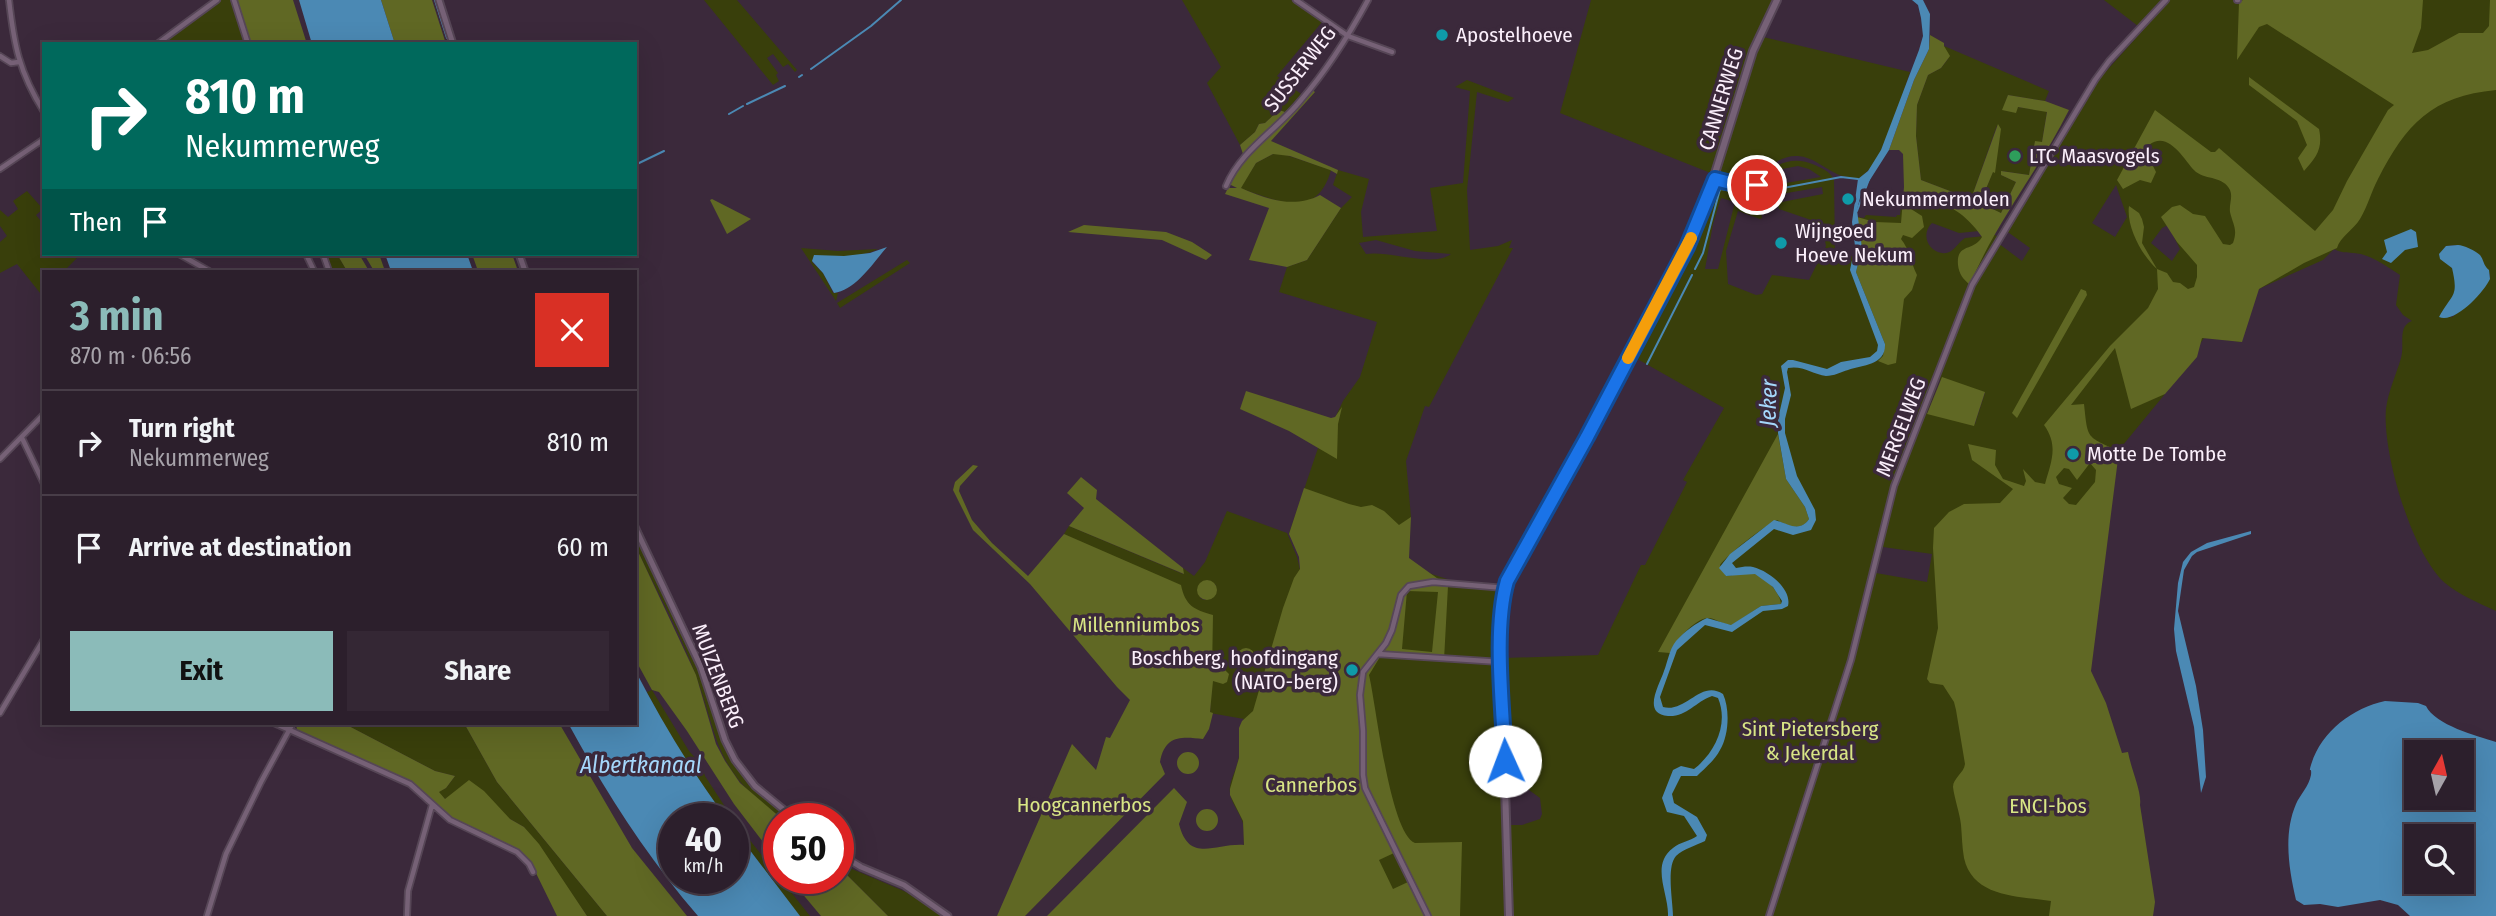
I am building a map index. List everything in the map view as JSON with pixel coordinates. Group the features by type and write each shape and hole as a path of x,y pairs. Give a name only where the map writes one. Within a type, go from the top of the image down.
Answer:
{"main road":[{"name":"CANNERWEG","path":"1509,916 1501,662 1501,610 1505,588 1514,567 1587,437 1703,212 1753,51 1777,0"}],"street":[{"path":"9,0 19,62 27,84 42,109"},
{"path":"160,42 217,0"},
{"path":"234,0 247,42"},
{"path":"439,0 452,42"},
{"path":"1296,0 1348,36 1392,52"},
{"name":"SUSSERWEG","path":"1226,186 1239,163 1301,102 1348,36 1368,0"},
{"name":"MERGELWEG","path":"1769,916 1851,660 1894,486 1972,285 2088,90 2109,61 2166,0"},
{"path":"0,56 10,62 19,62"},
{"path":"0,169 42,140"},
{"path":"1715,179 1750,188 1758,184"},
{"path":"182,256 207,270"},
{"path":"196,270 200,267"},
{"path":"0,459 42,416"},
{"path":"22,438 42,480"},
{"name":"MUIZENBERG","path":"637,531 701,667 734,760 751,782 776,803"},
{"path":"1428,916 1363,780 1360,685 1364,668 1378,654 1392,630 1401,595 1413,584 1439,582 1505,588"},
{"path":"0,713 42,642"},
{"path":"1378,654 1501,662"},
{"path":"279,725 403,781 422,793 450,820 517,852 533,872"},
{"path":"207,916 226,854 292,725"},
{"path":"407,916 408,891 432,805"},
{"path":"854,863 904,885 948,916"}],"green space":[{"path":"218,0 231,0 243,42 163,42"},
{"path":"236,0 293,0 306,42 248,42"},
{"path":"381,0 432,0 445,42 394,42"},
{"path":"704,0 737,0 797,70 795,72 788,64 783,67 773,54 767,58 778,73 776,75 779,81 773,85"},
{"path":"1182,0 1291,0 1322,22 1277,76 1301,94 1285,112 1279,110 1265,123 1259,124 1255,132 1240,145 1207,83 1221,67"},
{"path":"1591,0 1775,0 1755,41 1713,174 1560,113"},
{"path":"2104,0 2162,0 2138,26"},
{"name":"Sint Pietersberg & Jekerdal","path":"2170,0 2235,0 2240,3 2241,0 2496,0 2496,611 2456,591 2433,569 2411,527 2394,475 2386,428 2386,409 2401,358 2403,331 2407,323 2412,321 2403,315 2396,305 2400,275 2361,254 2334,249 2323,260 2254,291 2244,333 2239,342 2207,334 2163,395 2165,394 2118,451 2088,676 2147,916 1243,916 1244,829 1230,789 1238,761 1239,732 1244,719 1210,713 1210,662 1206,637 1197,613 1183,595 1064,534 1069,526 1183,574 1183,568 1194,576 1205,562 1227,511 1287,533 1300,570 1303,566 1296,544 1289,534 1318,448 1320,449 1343,401 1360,377 1377,322 1279,292 1287,267 1307,260 1341,208 1352,197 1333,185 1338,170 1369,179 1361,212 1363,237 1437,231 1430,188 1463,183 1470,91 1455,87 1467,80 1514,98 1508,102 1477,92 1467,190 1470,250 1498,246 1512,240 1509,248 1513,248 1429,407 1425,406 1406,461 1411,517 1401,564 1450,580 1509,585 1503,615 1505,658 1598,655 1641,565 1645,565 1687,482 1683,480 1724,408 1632,356 1689,250 1716,183 1757,191 1762,218 1738,211 1726,251 1728,284 1756,295 1762,294 1772,275 1809,280 1826,246 1824,236 1813,229 1811,220 1779,209 1775,192 1763,194 1760,182 1765,175 1777,166 1791,161 1815,165 1834,179 1835,254 1860,257 1857,217 1896,217 1900,215 1902,197 1906,194 1945,202 1990,230 1959,233 1932,223 1926,236 1929,245 1937,252 1949,252 1965,238 1995,235 2001,238 1998,243 2022,261 2030,248 2005,230 2093,86","holes":["1798,166 1821,177 1780,184 1777,170","2116,185 2127,217 2115,237 2092,223","1822,187 1823,194 1782,202 1781,194","1721,198 1735,202 1718,269 1705,269","2168,225 2180,249 2172,261 2151,243 2162,228","1376,240 1415,251 1451,254 1443,258 1422,259 1366,254 1359,243","2458,245 2479,255 2490,275 2479,293 2451,318 2456,278 2451,267 2439,255 2446,246","1939,380 1985,393 1975,424 1927,413","1883,547 1932,554 1927,582 1876,573","1207,580 1216,585 1212,598 1200,598","1509,779 1523,779 1529,790 1540,798 1540,819 1522,825 1510,825"]},
{"name":"ENCI-bos","path":"2423,0 2421,28 2412,53 2428,50 2459,33 2483,33 2489,26 2490,0 2496,0 2496,90 2474,93 2438,106 2411,128 2388,160 2360,219 2337,248 2259,289 2242,342 2202,338 2197,357 2165,394 2131,409 2115,348 2071,405 2084,404 2088,431 2094,439 2119,451 2091,671 2106,703 2122,753 2128,752 2138,787 2155,902 2153,916 2049,916 2051,901 2012,896 1987,888 1969,871 1964,858 1953,787 1965,764 1956,710 1943,685 1930,683 1927,679 1938,628 1934,528 1949,512 1964,504 2000,503 2013,489 1972,460 1968,444 1996,450 1995,465 2003,479 2024,486 2026,481 2023,469 2035,482 2045,484 2052,447 2044,425 2110,346 2148,308 2158,289 2157,269 2167,273 2173,282 2188,289 2194,287 2197,277 2197,265 2177,242 2161,217 2172,207 2180,205 2193,214 2205,216 2223,244 2233,243 2235,230 2230,212 2231,193 2227,186 2219,180 2196,172 2176,149 2163,141 2149,145 2148,156 2156,172 2151,183 2140,180 2123,189 2117,180 2155,110 2211,152 2219,148 2315,231 2333,210 2388,110 2394,105 2267,24 2259,27 2237,60 2239,2","holes":["2090,463 2096,470 2095,482 2076,505 2069,504 2063,498 2072,488 2059,484 2056,477 2064,468 2069,469 2077,480"]},
{"path":"1930,35 1944,43 1950,56 1941,68 1928,75 1917,105 1916,136 1921,180 1971,199 1998,124 2001,129 1995,173 1993,172 1980,203 2001,213 2016,182 2001,175 2001,171 2029,175 2035,141 2042,142 2047,112 2018,107 2016,113 2002,110 2008,95 2045,101 2069,110 2004,218 1970,285 1960,274 1958,258 1962,250 1974,245 1982,237 1976,229 1955,210 1939,202 1920,199 1911,209 1922,216 1924,227 1912,238 1903,235 1901,239 1917,275 1912,290 1904,299 1896,363 1888,365 1878,361 1883,356 1885,344 1856,272 1862,248 1857,217 1875,222 1901,223 1903,154 1899,150 1889,150 1914,80 1929,49"},
{"path":"1763,37 1910,72 1884,146 1868,171 1858,179 1839,175 1814,161 1798,156 1773,164 1758,180 1748,185 1721,179 1730,132"},
{"path":"1944,46 2049,91 2045,101 2008,95 2003,110 2017,107 2047,111 2042,142 2035,142 2029,175 2002,171 2001,175 2016,182 2001,213 1980,204 1993,171 1997,125 1971,199 1921,180 1916,136 1917,105 1928,75 1941,68 1948,59"},
{"path":"2249,77 2319,129 2318,152 2304,171 2298,158 2307,145 2297,121 2249,85"},
{"path":"1311,89 1315,92 1271,141 1338,170 1337,174 1290,156 1273,154 1256,163 1241,188 1270,199 1290,202 1320,195 1341,208 1307,260 1287,267 1249,260 1269,208 1225,194 1228,188 1237,188 1227,183 1234,171"},
{"path":"1279,110 1285,112 1243,154 1240,145 1255,132 1259,124 1265,123"},
{"path":"1273,154 1283,154 1331,170 1325,186 1306,202 1294,203 1268,198 1240,188 1256,163"},
{"path":"27,191 42,208 36,215 42,222 42,256 79,256 65,270 42,270 42,295 17,264 0,273 0,242 7,236 0,226 0,210 8,217 18,209 13,201"},
{"path":"710,200 751,219 727,234"},
{"path":"2129,206 2139,213 2142,219 2142,243 2157,269 2136,240 2130,222"},
{"path":"1084,225 1166,232 1192,242 1212,255 1206,260 1162,240 1068,232"},
{"path":"801,248 838,251 878,249 855,256 814,256 812,262 823,273 833,293 838,293 836,301"},
{"path":"327,256 338,256 346,270 333,270"},
{"path":"338,256 360,256 368,270 346,270"},
{"path":"365,256 380,256 385,270 373,270"},
{"path":"473,256 513,256 518,270 478,270"},
{"path":"907,260 910,263 840,308 837,303"},
{"path":"2081,289 2086,291 2087,295 2017,418 2012,413"},
{"path":"1942,377 1985,392 1974,426 1927,414"},
{"path":"1246,391 1331,418 1335,417 1342,407 1338,424 1337,459 1289,431 1240,409"},
{"path":"1778,434 1786,479 1805,507 1809,519 1798,527 1777,520 1730,554 1720,565 1726,576 1749,573 1760,576 1776,591 1781,604 1761,606 1732,625 1704,619 1686,631 1670,653 1658,652"},
{"path":"973,465 978,466 960,486 959,491 972,520 992,543 1028,576 1064,534 1181,585 1191,606 1213,615 1212,672 1222,667 1229,674 1227,682 1223,684 1213,681 1210,712 1213,713 1203,739 1176,739 1166,746 1160,762 1165,774 1025,916 997,916 1072,744 1096,770 1106,737 1110,738 1130,700 1030,584 973,530 953,490 955,482"},
{"path":"1081,477 1097,490 1096,499 1183,568 1184,574 1069,526 1084,508 1067,493"},
{"name":"Cannerbos","path":"1304,488 1361,507 1372,505 1384,511 1399,525 1411,517 1409,558 1448,586 1444,660 1380,657 1369,675 1391,794 1406,834 1415,843 1462,842 1460,916 1047,916 1174,788 1187,802 1179,824 1189,844 1204,849 1244,845 1243,821 1230,795 1230,789 1239,758 1239,728 1242,721 1253,711 1283,608 1300,569 1299,557 1289,534","holes":["1407,591 1438,592 1432,652 1402,649","1394,853 1408,882 1393,889 1379,860"]},
{"path":"637,534 699,667 734,765 771,803 763,804 748,790 726,761 690,659 637,549"},
{"path":"637,549 696,675 716,744 740,783 763,803 763,842 749,824 749,803 733,803 659,692 652,690 637,663"},
{"path":"1207,580 1214,583 1217,590 1214,597 1207,600 1200,597 1197,590 1200,583"},
{"path":"1246,648 1252,651 1255,657 1252,663 1246,666 1240,663 1237,657 1240,651"},
{"path":"652,690 689,751 701,764 705,776 723,803 716,803 705,788 647,692"},
{"path":"296,725 347,725 435,771 455,776 446,788 439,792 445,799 469,780 484,791 510,819 524,827 539,844 587,916 557,916 532,865 518,851 451,819 410,783 297,730"},
{"path":"347,725 465,725 497,782 607,916 587,916 524,827 510,819 445,799 438,792 446,788 455,776 435,771"},
{"path":"465,725 560,725 632,848 658,880 658,894 669,894 687,916 607,916 497,782"},
{"path":"1188,752 1198,759 1199,763 1192,773 1188,774 1178,767 1177,763 1184,753"},
{"path":"1207,809 1217,816 1218,820 1211,830 1207,831 1197,824 1196,820 1203,810"},
{"path":"749,839 763,857 763,868 749,849"},
{"path":"854,870 906,892 942,916 888,916 854,882"},
{"path":"854,882 888,916 821,916 803,894 854,894"},
{"path":"782,894 793,894 810,916 800,916"}],"water":[{"path":"299,0 381,0 394,42 311,42"},
{"path":"1912,0 1923,0 1930,14 1929,49 1914,80 1889,150 1861,194 1857,210 1862,248 1856,272 1885,344 1884,351 1878,360 1872,363 1832,375 1788,368 1791,395 1785,419 1785,433 1797,476 1815,510 1816,520 1811,530 1793,535 1774,529 1732,563 1736,568 1753,567 1766,572 1783,587 1788,606 1763,611 1732,632 1705,625 1677,650 1660,697 1663,707 1671,708 1700,693 1715,690 1723,694 1728,714 1727,730 1718,754 1697,776 1681,776 1672,794 1674,803 1697,817 1707,835 1705,841 1682,851 1673,861 1673,916 1668,916 1662,880 1663,863 1673,848 1697,836 1684,816 1667,812 1662,798 1673,770 1681,766 1694,769 1708,755 1718,737 1722,718 1718,698 1712,696 1675,716 1660,714 1655,710 1654,698 1672,648 1690,628 1707,618 1731,625 1761,606 1781,604 1782,601 1773,587 1755,574 1726,576 1719,568 1730,554 1774,520 1801,526 1809,519 1805,507 1786,479 1778,433 1778,419 1785,388 1781,366 1788,360 1793,360 1827,369 1841,362 1870,357 1877,351 1878,345 1850,270 1855,246 1852,222 1858,179 1868,171 1881,150 1923,36 1918,5"},
{"path":"2411,229 2416,232 2418,247 2405,250 2391,263 2382,259 2387,252 2384,240"},
{"path":"2458,245 2480,255 2489,270 2490,279 2475,299 2461,311 2446,318 2439,317 2453,295 2455,285 2452,268 2440,259 2439,254 2446,246"},
{"path":"887,247 857,281 834,293 823,273 812,261 814,255 844,256 870,253"},
{"path":"386,256 468,256 473,270 391,270"},
{"path":"2251,531 2251,534 2197,552 2184,570 2178,611 2196,686 2203,730 2206,777 2201,793 2194,727 2176,651 2174,629 2178,583 2183,562 2191,552 2207,543"},
{"name":"Albertkanaal","path":"637,674 678,746 716,803 658,803 658,867 628,823 569,725 637,725"},
{"path":"2385,701 2418,703 2426,706 2447,724 2496,742 2496,916 2410,916 2398,905 2380,900 2338,907 2304,905 2296,900 2289,864 2288,840 2296,804 2310,779 2310,768 2322,742 2340,723 2361,709"},
{"name":"Albertkanaal","path":"749,849 763,867 763,894 783,894 800,916 698,916 680,894 749,894"}],"waterway":[{"path":"435,0 447,38"},
{"path":"811,69 871,26 901,0"},
{"path":"747,104 785,86"},
{"path":"729,114 743,106"},
{"path":"637,164 664,151"},
{"path":"1857,211 1871,174"},
{"path":"1762,192 1841,177 1858,179"},
{"path":"1695,269 1703,253 1720,189 1756,193"},
{"path":"1647,364 1692,275"}],"slow traffic":[{"path":"1628,358 1691,238"}],"place":[{"name":"Apostelhoeve","path":"1442,35"},
{"name":"LTC Maasvogels","path":"2015,156"},
{"name":"Nekummermolen","path":"1848,199"},
{"name":"Wijngoed Hoeve Nekum","path":"1781,243"},
{"name":"Motte De Tombe","path":"2073,454"},
{"name":"Boschberg, hoofdingang (NATO-berg)","path":"1352,670"}],"route":[{"path":"1505,761 1500,624 1507,581 1587,437 1687,247 1715,179 1750,188 1757,185"}],"water label":[{"name":"Jeker","path":"1768,403"}],"park label":[{"name":"Millenniumbos","path":"1136,625"},
{"name":"Hoogcannerbos","path":"1084,805"}]}
